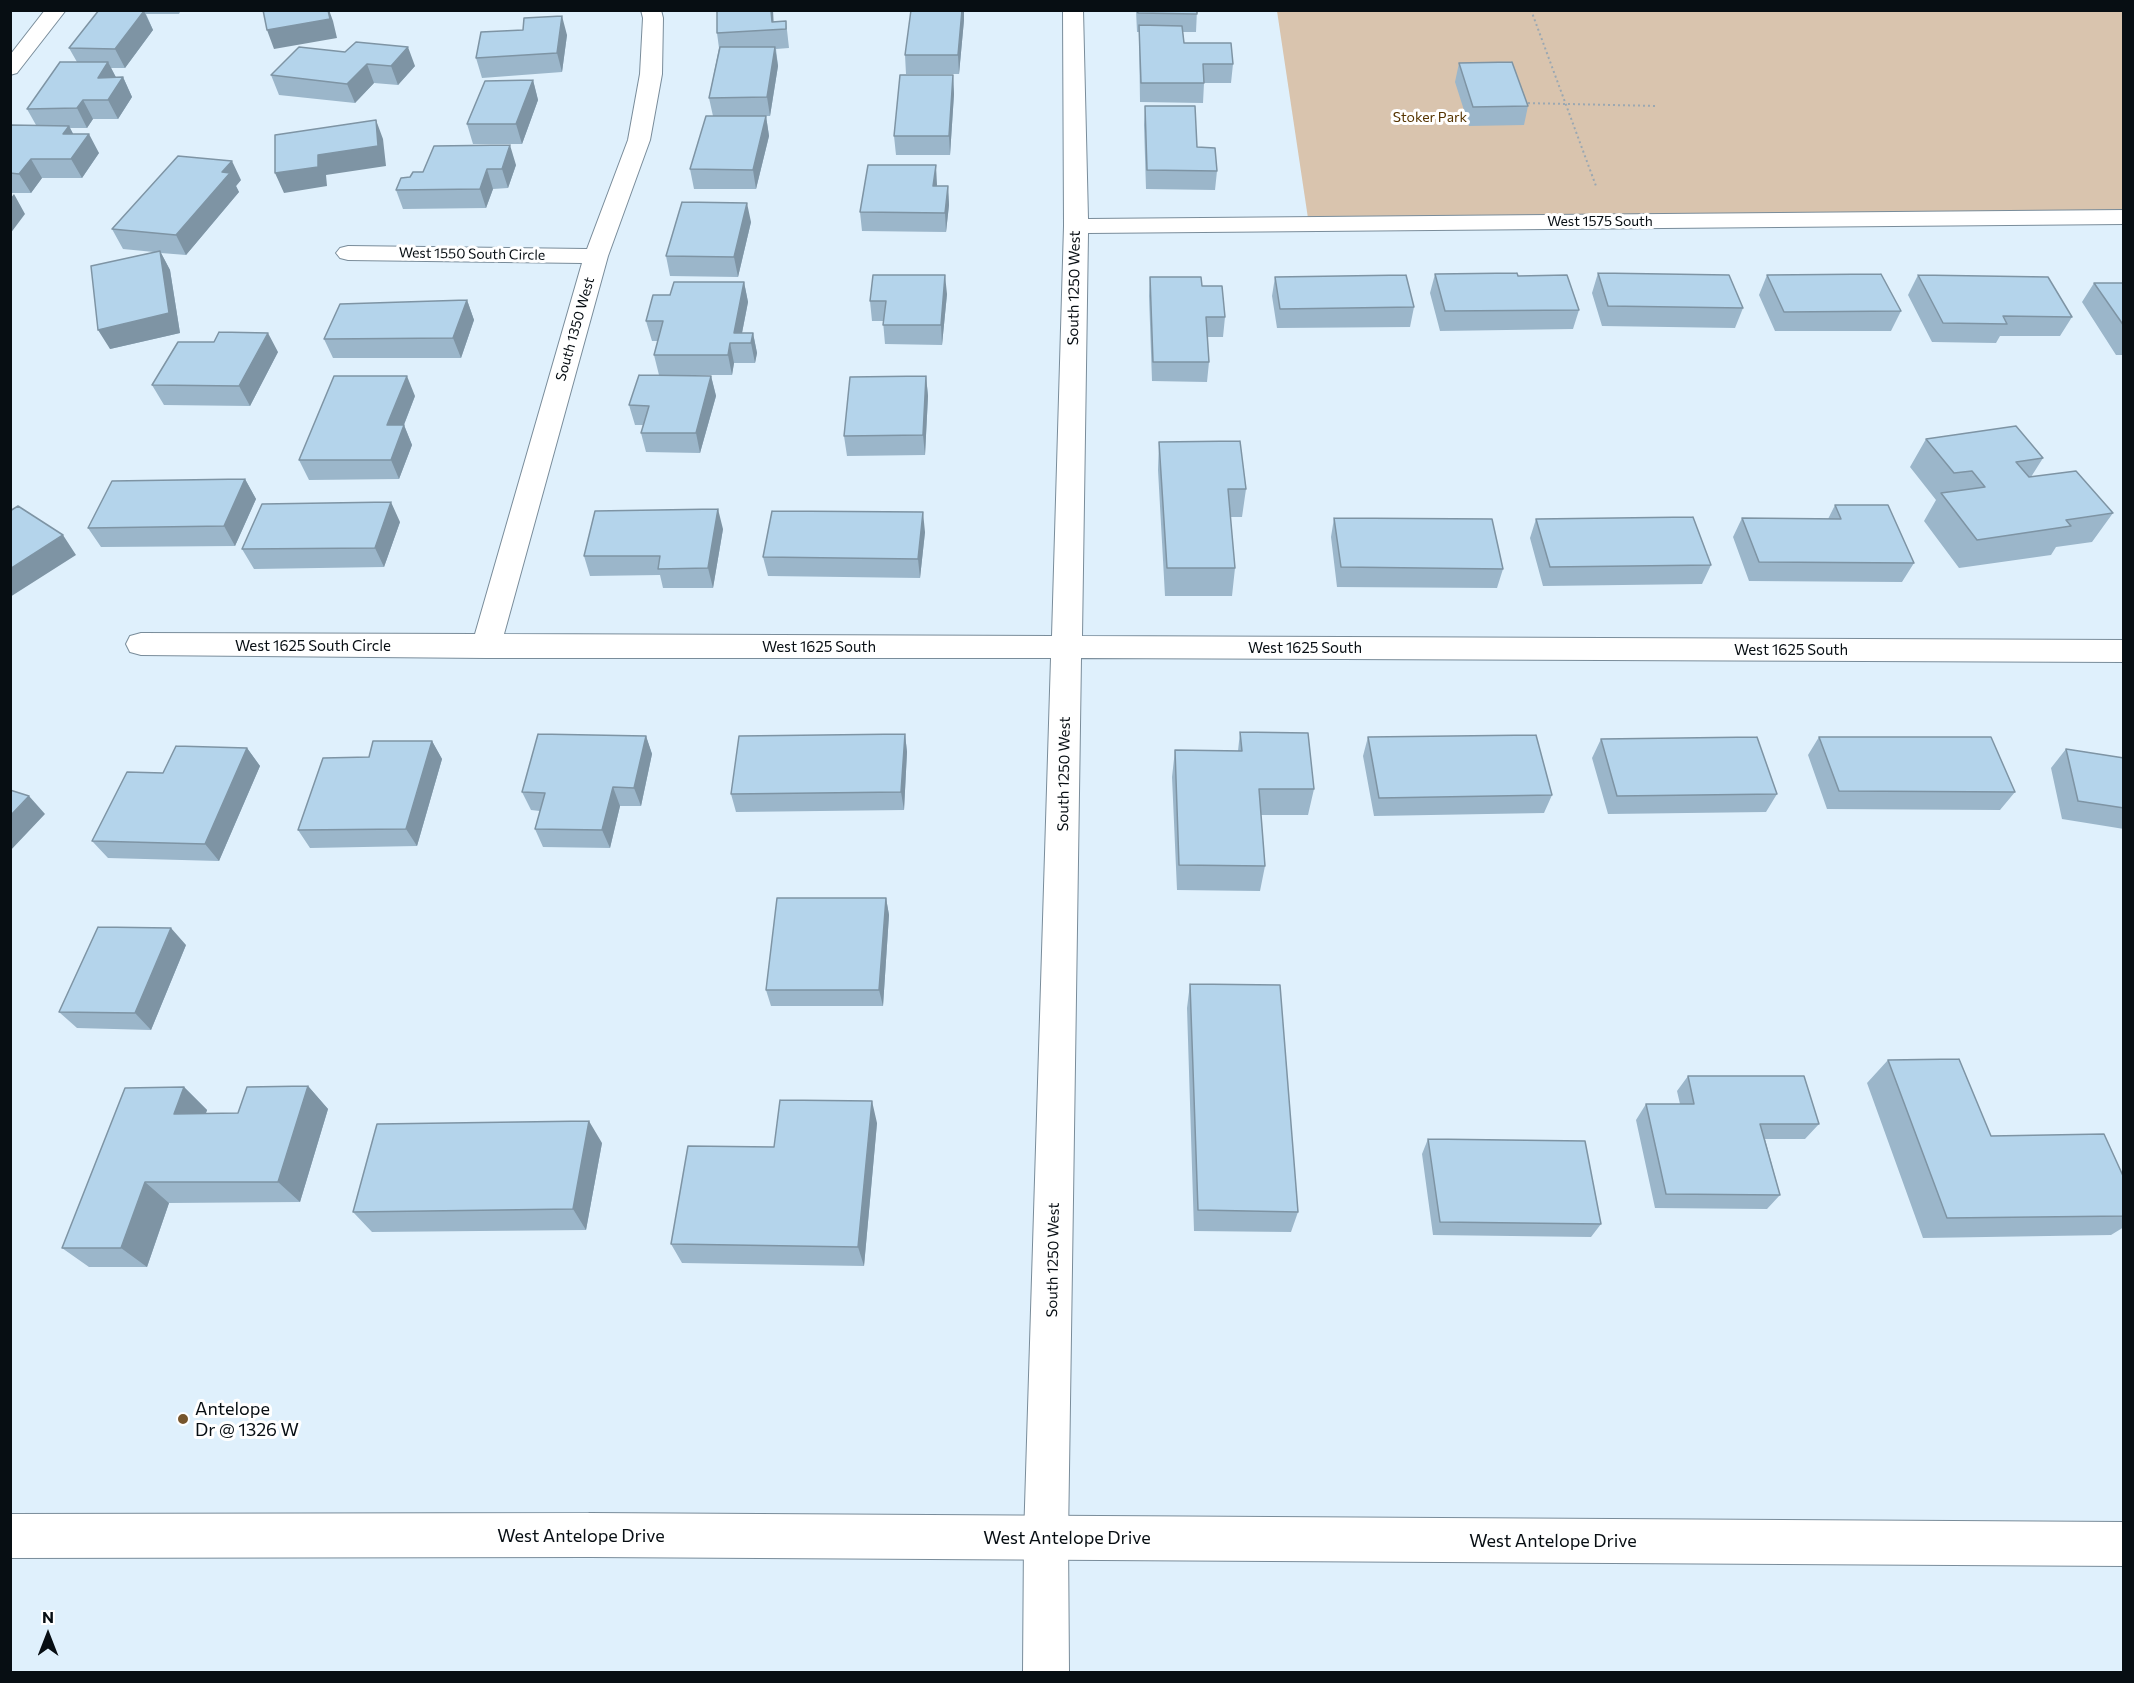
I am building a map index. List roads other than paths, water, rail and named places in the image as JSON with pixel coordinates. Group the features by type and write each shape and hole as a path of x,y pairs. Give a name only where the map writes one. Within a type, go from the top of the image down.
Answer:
{"street":[{"path":"10,69 56,10"},
{"name":"South 1350 West","path":"486,647 596,256 639,140 651,74 653,18 651,10"},
{"name":"South 1250 West","path":"1046,1672 1046,1538 1076,226 1073,10"},
{"name":"West 1575 South","path":"1076,226 2124,217"},
{"name":"West 1550 South Circle","path":"348,253 596,256"},
{"name":"West 1625 South Circle","path":"141,644 486,647"},
{"name":"West 1625 South","path":"486,647 2124,651"},
{"name":"West Antelope Drive","path":"10,1536 1046,1538 2124,1544"}],"place":[{"name":"Antelope Dr @ 1326 W","path":"183,1419"}],"park label":[{"name":"Stoker Park","path":"1430,117"}]}
